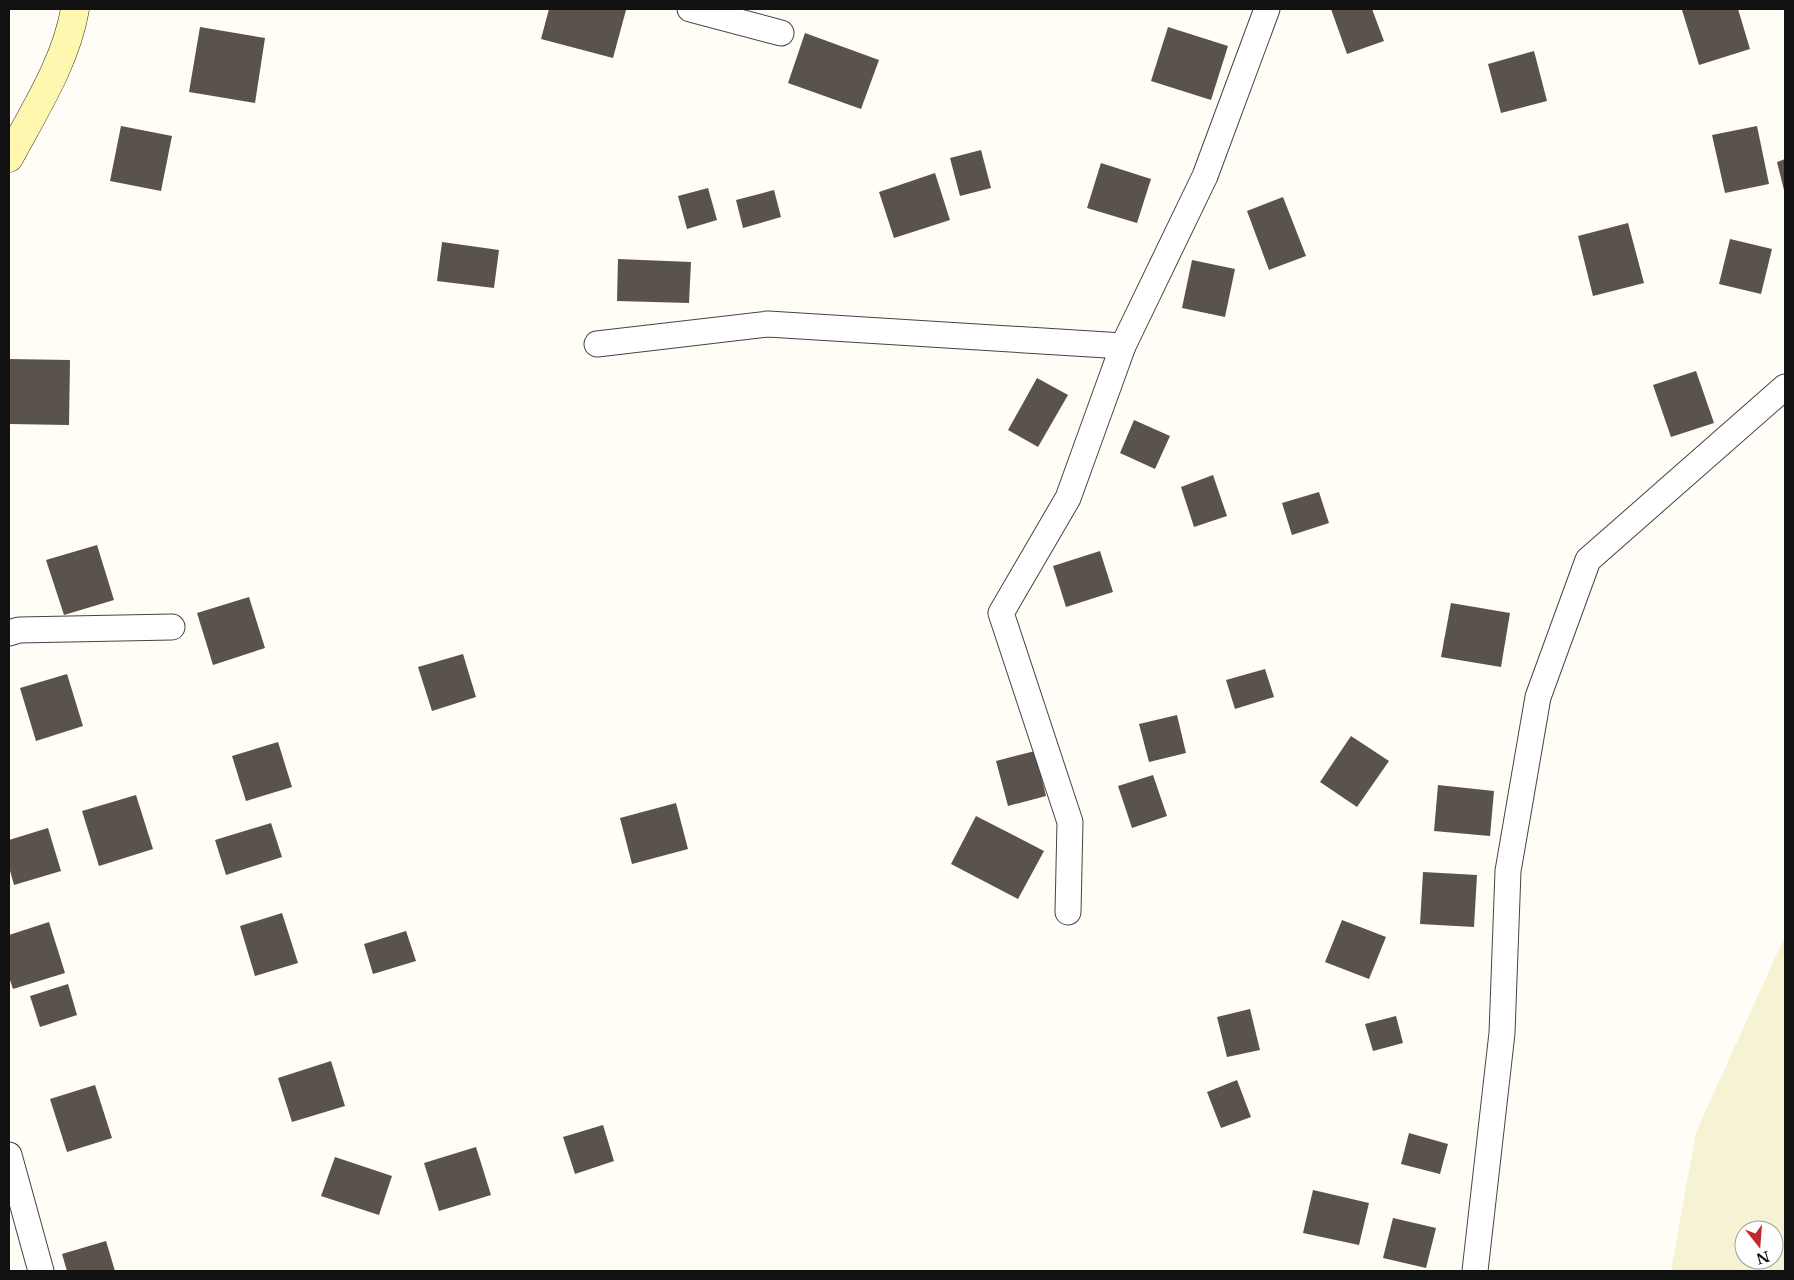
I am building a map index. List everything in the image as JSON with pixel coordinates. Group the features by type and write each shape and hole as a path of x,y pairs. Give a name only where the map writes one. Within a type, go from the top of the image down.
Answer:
{"main road":[{"path":"9,158 52,76 73,23 75,9"}],"street":[{"path":"690,9 781,33"},
{"path":"1068,912 1070,822 1001,613 1068,498 1123,346 1205,176 1267,9"},
{"path":"597,344 768,324 1123,346"},
{"path":"1475,1271 1502,1032 1508,871 1538,697 1588,560 1785,387"},
{"path":"9,633 19,630 172,627"},
{"path":"9,1155 41,1271"}],"shaded area":[{"path":"1785,936 1785,1271 1671,1271 1696,1132"}],"building":[{"path":"549,9 626,10 613,58 541,39"},
{"path":"1331,9 1372,9 1384,41 1347,54"},
{"path":"1738,9 1750,49 1699,65 1682,10"},
{"path":"200,27 265,38 255,103 189,92"},
{"path":"1168,27 1228,46 1211,100 1151,81"},
{"path":"805,33 879,60 861,109 788,83"},
{"path":"1534,51 1547,101 1501,113 1488,64"},
{"path":"121,126 172,136 161,191 110,181"},
{"path":"1757,126 1769,184 1725,193 1712,135"},
{"path":"981,150 991,188 960,196 950,158"},
{"path":"1785,159 1785,194 1777,162"},
{"path":"1101,163 1151,179 1137,223 1087,208"},
{"path":"935,173 950,220 894,238 879,192"},
{"path":"708,188 717,220 687,229 678,196"},
{"path":"774,190 781,217 743,228 736,200"},
{"path":"1283,197 1306,256 1269,270 1247,211"},
{"path":"1628,223 1644,283 1593,296 1578,236"},
{"path":"1730,239 1772,249 1761,294 1719,284"},
{"path":"442,242 499,250 494,288 437,281"},
{"path":"618,259 691,262 689,303 617,301"},
{"path":"1192,260 1235,269 1225,317 1182,308"},
{"path":"9,359 70,360 69,425 9,424"},
{"path":"1696,371 1714,423 1671,437 1653,385"},
{"path":"1037,378 1068,395 1038,447 1008,430"},
{"path":"1134,420 1170,436 1155,469 1120,453"},
{"path":"1213,475 1227,516 1194,527 1181,487"},
{"path":"1319,492 1329,523 1292,535 1282,503"},
{"path":"97,545 114,600 64,615 46,560"},
{"path":"1100,551 1113,592 1066,607 1053,566"},
{"path":"249,597 265,648 213,665 197,613"},
{"path":"1451,603 1510,613 1501,667 1441,657"},
{"path":"463,654 476,697 432,711 418,667"},
{"path":"1265,669 1274,697 1235,709 1226,680"},
{"path":"67,674 83,726 36,741 20,688"},
{"path":"1177,715 1186,753 1149,762 1139,724"},
{"path":"1351,736 1389,761 1357,807 1320,782"},
{"path":"278,742 292,787 246,801 232,756"},
{"path":"1035,751 1046,796 1008,806 996,761"},
{"path":"1153,775 1167,816 1132,828 1118,786"},
{"path":"1438,785 1494,791 1490,836 1434,831"},
{"path":"136,795 153,849 99,866 82,811"},
{"path":"676,803 688,849 632,864 620,818"},
{"path":"976,816 1044,851 1018,899 951,864"},
{"path":"271,823 282,857 226,875 215,840"},
{"path":"48,828 61,871 14,885 9,867 9,840"},
{"path":"1423,872 1477,875 1474,927 1420,924"},
{"path":"282,913 298,963 255,976 240,926"},
{"path":"1342,920 1386,937 1369,979 1325,962"},
{"path":"49,922 65,973 13,989 9,977 9,935"},
{"path":"406,931 416,961 373,974 364,944"},
{"path":"68,984 77,1015 40,1027 30,996"},
{"path":"1250,1009 1260,1050 1227,1057 1217,1017"},
{"path":"1396,1016 1403,1043 1373,1051 1365,1024"},
{"path":"331,1061 345,1106 292,1122 278,1078"},
{"path":"1237,1080 1251,1117 1221,1128 1207,1092"},
{"path":"95,1085 112,1138 67,1152 50,1099"},
{"path":"603,1125 614,1161 575,1174 563,1137"},
{"path":"1409,1133 1448,1144 1440,1174 1401,1164"},
{"path":"476,1147 491,1195 439,1211 424,1163"},
{"path":"335,1157 392,1176 379,1215 321,1196"},
{"path":"1313,1190 1369,1203 1359,1245 1303,1233"},
{"path":"1393,1218 1436,1228 1426,1268 1383,1258"},
{"path":"106,1241 115,1271 67,1271 62,1254"}]}
